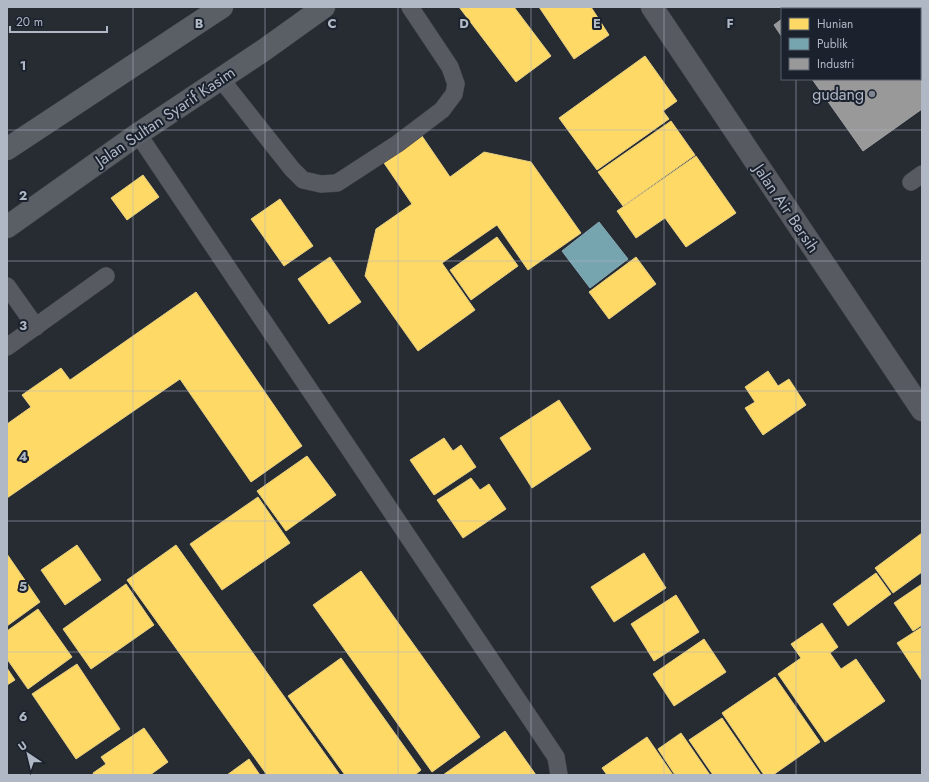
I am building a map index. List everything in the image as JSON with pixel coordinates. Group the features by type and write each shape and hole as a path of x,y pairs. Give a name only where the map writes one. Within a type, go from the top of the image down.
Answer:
{"street":[{"path":"7,149 222,7"},
{"name":"Jalan Sultan Syarif Kasim","path":"7,227 138,134 264,50 324,7"},
{"name":"Jalan Air Bersih","path":"652,7 922,410"}],"lane":[{"path":"220,78 292,169 303,180 321,184 337,183 397,144 442,110 454,94 456,84 450,67 410,7"},
{"path":"138,134 556,757 559,775"},
{"path":"7,347 106,276"},
{"path":"7,286 36,327"}],"building: Hunian":[{"path":"459,7 514,7 551,56 516,82"},
{"path":"539,7 591,7 609,35 574,59"},
{"path":"645,56 677,101 663,111 669,119 597,170 559,118"},
{"path":"671,121 695,155 623,206 598,172"},
{"path":"422,136 450,177 484,152 531,162 581,233 528,270 497,225 442,263 475,310 418,351 365,276 376,229 412,204 384,163"},
{"path":"696,156 736,213 686,247 665,218 636,238 617,211"},
{"path":"143,175 159,197 127,220 111,198"},
{"path":"280,199 313,246 284,266 251,219"},
{"path":"497,237 518,266 471,300 450,270"},
{"path":"330,257 361,302 329,324 298,279"},
{"path":"636,257 656,284 609,319 589,292"},
{"path":"196,292 302,446 251,482 180,379 7,498 7,424 31,407 22,395 61,368 70,380"},
{"path":"768,371 778,386 789,379 806,405 763,435 745,408 755,402 745,387"},
{"path":"559,400 591,449 532,488 500,438"},
{"path":"444,438 453,451 461,445 476,467 434,495 410,460"},
{"path":"307,456 336,495 286,531 257,491"},
{"path":"471,478 480,490 489,484 506,509 463,538 437,500"},
{"path":"258,497 290,543 222,590 190,544"},
{"path":"922,533 922,572 893,593 875,568"},
{"path":"77,545 101,580 65,605 41,570"},
{"path":"176,545 340,775 267,775 127,580"},
{"path":"644,553 666,588 614,622 591,587"},
{"path":"7,554 40,602 7,626"},
{"path":"361,571 480,737 432,772 313,605"},
{"path":"876,573 891,594 848,626 833,604"},
{"path":"126,584 154,625 91,669 63,629"},
{"path":"922,584 922,625 913,631 894,603"},
{"path":"676,595 699,632 654,661 631,624"},
{"path":"38,609 72,657 28,689 7,659 7,631"},
{"path":"822,623 838,647 830,653 841,669 856,659 885,701 825,742 778,674 801,658 791,644"},
{"path":"922,627 922,681 897,643"},
{"path":"704,639 726,672 674,706 653,674"},
{"path":"341,658 421,770 415,775 345,775 288,696"},
{"path":"77,664 120,729 76,759 32,694"},
{"path":"7,668 15,680 7,685"},
{"path":"775,677 820,742 773,775 764,775 722,713"},
{"path":"722,718 761,775 713,775 689,740"},
{"path":"144,728 168,762 150,775 94,775 93,773 106,764 101,757"},
{"path":"505,731 536,775 443,775"},
{"path":"681,733 710,775 675,775 658,749"},
{"path":"647,737 673,775 607,775 602,768"},
{"path":"249,759 260,775 227,775"}],"building: Publik":[{"path":"599,222 628,259 590,288 562,251"}],"building: Industri":[{"name":"gudang","path":"922,7 922,109 863,151 813,80 921,80 921,8 798,8"},
{"path":"781,20 781,36 774,25"}],"place":[{"name":"gudang","path":"872,94"}]}
